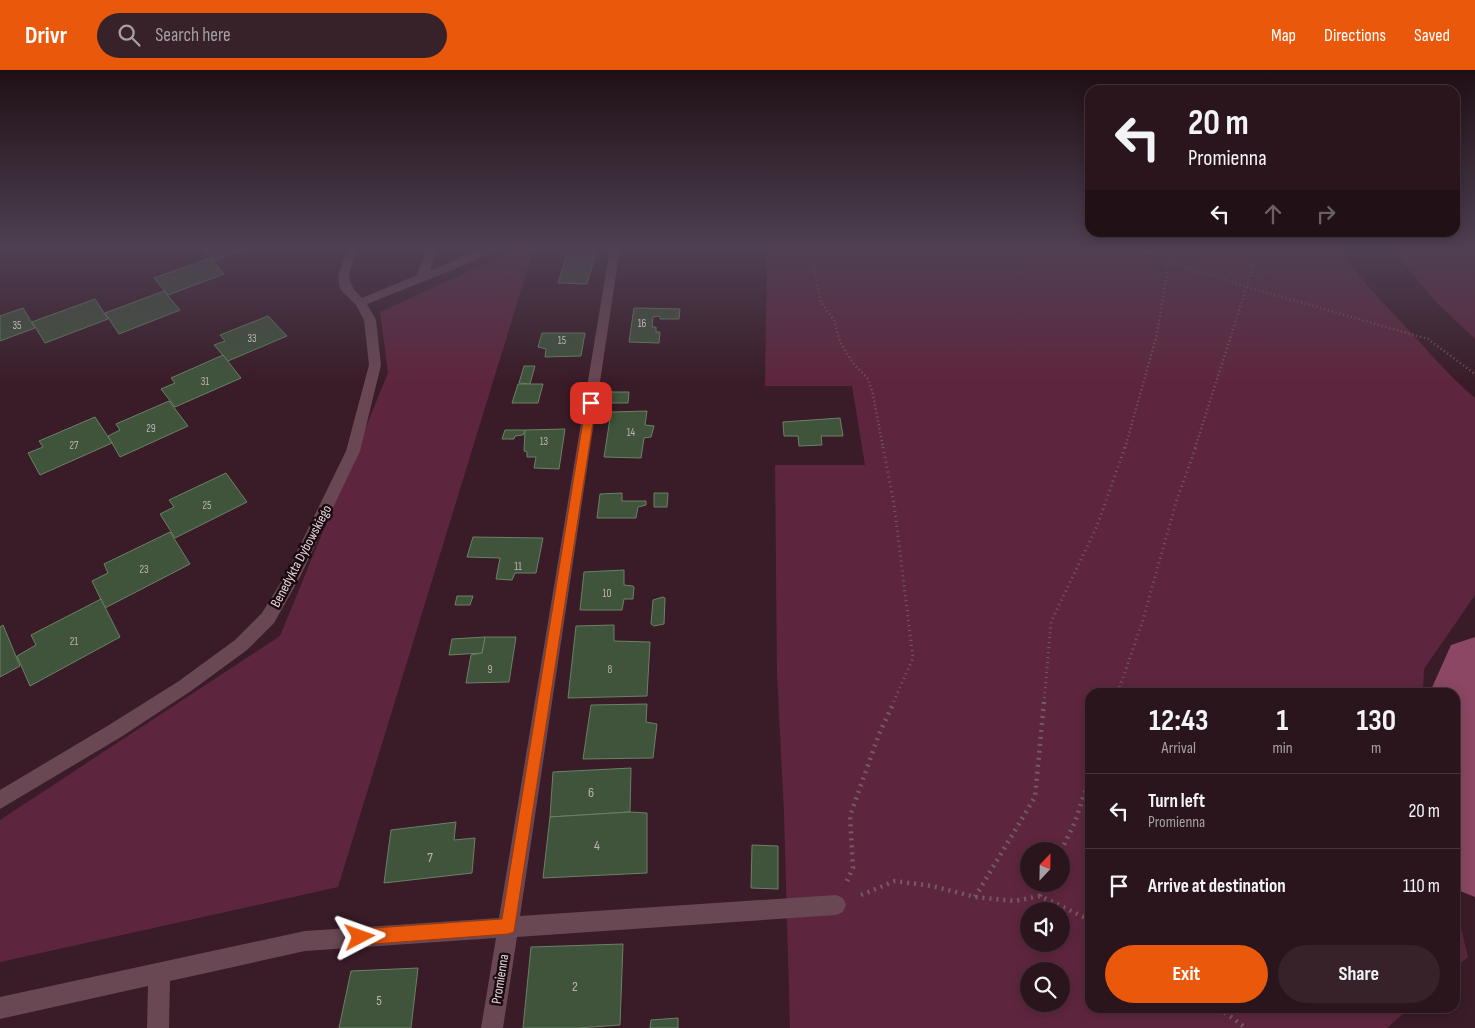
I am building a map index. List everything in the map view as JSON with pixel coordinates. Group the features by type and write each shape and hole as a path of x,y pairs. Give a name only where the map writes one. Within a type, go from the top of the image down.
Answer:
{"street":[{"name":"Benedykta Dybowskiego","path":"0,800 115,731 185,686 241,645 268,618 292,577 352,451 375,365 370,320 360,303 350,293"},
{"path":"360,303 385,293"},
{"name":"Promienna","path":"492,1028 608,293"},
{"path":"0,1008 305,940 836,905"},
{"path":"158,1028 159,974"}],"path":[{"path":"818,293 820,302 834,320 840,342 853,363 868,378 873,394 894,504 913,658 880,734 850,816 853,868 836,905"},
{"path":"975,897 1035,796 1051,622 1097,526 1131,431 1157,334 1163,293"},
{"path":"1119,688 1147,604 1177,499 1208,412 1245,293"},
{"path":"1267,293 1428,339 1475,374"},
{"path":"1065,842 1075,822 1085,792"},
{"path":"836,905 895,881 932,886 975,897 1015,901 1040,896 1085,918"},
{"path":"1040,896 1042,892"},
{"path":"1226,1013 1246,1028"}],"shaded area":[{"path":"422,293 520,293 338,887 0,962 0,820 280,636 388,373 380,312"},
{"path":"766,293 1374,293 1448,373 1475,398 1475,595 1424,669 1423,688 1085,688 1085,1013 1404,1013 1387,1028 790,1028 784,813 777,674 775,465 865,465 852,386 765,386"},
{"path":"1428,293 1475,293 1475,339"},
{"path":"1460,924 1468,957 1460,964"}],"building":[{"path":"159,293 165,293 180,310 119,334 105,313"},
{"path":"95,299 108,319 45,343 32,322"},
{"path":"23,308 35,328 0,341 0,316"},
{"path":"634,308 680,309 679,319 660,319 660,316 653,317 652,327 656,327 656,332 660,332 659,343 629,342"},
{"path":"268,316 287,336 228,361 214,345 225,341 220,335"},
{"path":"542,333 585,333 581,356 545,357 546,349 538,347"},
{"path":"223,355 241,378 175,407 161,389 175,383 171,378"},
{"path":"524,366 535,366 530,384 519,383"},
{"path":"518,384 543,384 538,403 512,403"},
{"path":"609,392 629,392 628,403 608,403"},
{"path":"169,401 188,426 120,457 108,436 120,430 116,424"},
{"path":"647,411 645,425 654,426 651,437 644,438 641,458 604,457 611,412"},
{"path":"95,417 112,443 40,475 28,453 43,447 39,441"},
{"path":"840,418 843,436 821,436 822,445 799,446 798,436 784,436 783,422"},
{"path":"565,429 559,469 534,468 536,457 527,457 527,452 524,451 525,430"},
{"path":"505,430 525,430 523,435 515,436 514,439 502,439"},
{"path":"226,473 247,502 175,538 160,514 174,507 169,500"},
{"path":"622,493 622,501 646,501 646,505 638,507 636,518 597,518 600,494"},
{"path":"654,493 668,493 667,507 654,507"},
{"path":"170,532 190,564 105,608 92,581 108,573 104,564"},
{"path":"473,537 543,538 536,573 515,573 512,580 496,579 500,558 467,557"},
{"path":"624,570 624,585 634,587 633,599 624,599 622,610 580,610 584,572"},
{"path":"457,596 473,596 470,605 455,605"},
{"path":"665,598 664,624 654,626 651,624 653,600"},
{"path":"101,599 120,637 30,686 17,656 36,645 31,635"},
{"path":"3,625 20,666 0,677 0,627"},
{"path":"614,625 614,641 650,642 647,696 568,698 576,626"},
{"path":"485,637 516,637 509,682 466,683 471,655 482,653"},
{"path":"485,637 482,653 449,655 452,639"},
{"path":"647,704 646,722 657,724 653,758 583,759 591,705"},
{"path":"631,768 630,812 550,817 553,772"},
{"path":"630,812 647,813 647,873 543,878 550,817"},
{"path":"456,822 454,840 475,838 472,873 384,883 391,830"},
{"path":"752,845 778,846 778,889 751,888"},
{"path":"623,944 620,1025 578,1028 523,1028 531,947"},
{"path":"418,968 411,1028 339,1028 351,971"},
{"path":"678,1018 678,1028 650,1028 651,1020"}],"waterway":[{"path":"1460,704 1475,666"},
{"path":"1460,798 1470,848 1475,858"}],"route":[{"path":"360,937 508,926 591,403"}]}
